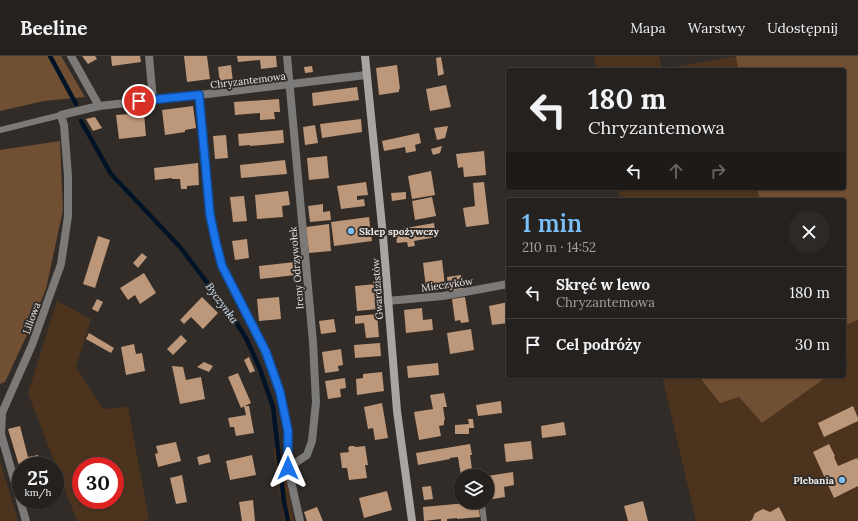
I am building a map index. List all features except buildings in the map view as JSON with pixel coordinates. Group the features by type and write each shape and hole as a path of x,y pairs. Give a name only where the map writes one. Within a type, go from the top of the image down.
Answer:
{"street":[{"path":"71,56 99,106"},
{"path":"149,56 153,100"},
{"name":"Ireny Odrzywołek","path":"287,56 311,327 316,402 312,441 307,455 288,468"},
{"name":"Gwardzistów","path":"365,56 383,236 397,411 412,521"},
{"name":"Chryzantemowa","path":"61,116 99,106 366,75"},
{"path":"199,95 210,215 216,243 222,266 266,352 280,392 288,431 288,468 300,521"},
{"name":"Liliowa","path":"26,521 1,434 2,413 32,345 61,264 68,216 68,176 64,125 61,116"},
{"name":"Mieczyków","path":"387,301 444,296 506,284"}],"lane":[{"path":"0,130 61,116"},
{"path":"483,509 484,521"}],"shaded area":[{"path":"0,56 61,56 85,97 44,101 0,111"},
{"path":"594,56 659,56 662,68 596,68"},
{"path":"736,56 738,68 668,68"},
{"path":"736,56 858,56 858,320 846,325 846,198 760,198 758,190 846,190 846,68 738,68"},
{"path":"60,141 63,210 46,289 5,382 0,384 0,150"},
{"path":"618,190 758,190 760,198 620,198"},
{"path":"57,301 91,319 76,367 103,409 128,407 149,520 77,521 72,509 124,509 124,457 72,457 72,508 64,487 64,457 52,457 28,393"},
{"path":"858,320 858,521 696,521 662,378 703,378 701,379 739,397 762,423 825,378 846,378 846,364 848,362 846,356 846,325"},
{"path":"825,378 762,423 739,397 720,403 701,379"},
{"path":"273,448 280,449 284,472 286,473 294,521 284,521"},
{"path":"0,461 12,501 12,509 14,509 18,521 0,521"}],"waterway":[{"name":"Byczynka","path":"50,56 76,104"},
{"name":"Byczynka","path":"81,121 111,174 180,247 231,314 246,338 260,369 273,407 284,502 288,521"}],"place":[{"name":"Sklep spożywczy","path":"351,231"},
{"name":"Plebania","path":"842,480"}],"route":[{"path":"139,101 199,95 210,215 216,243 222,266 266,352 280,392 288,431 288,468"}]}
